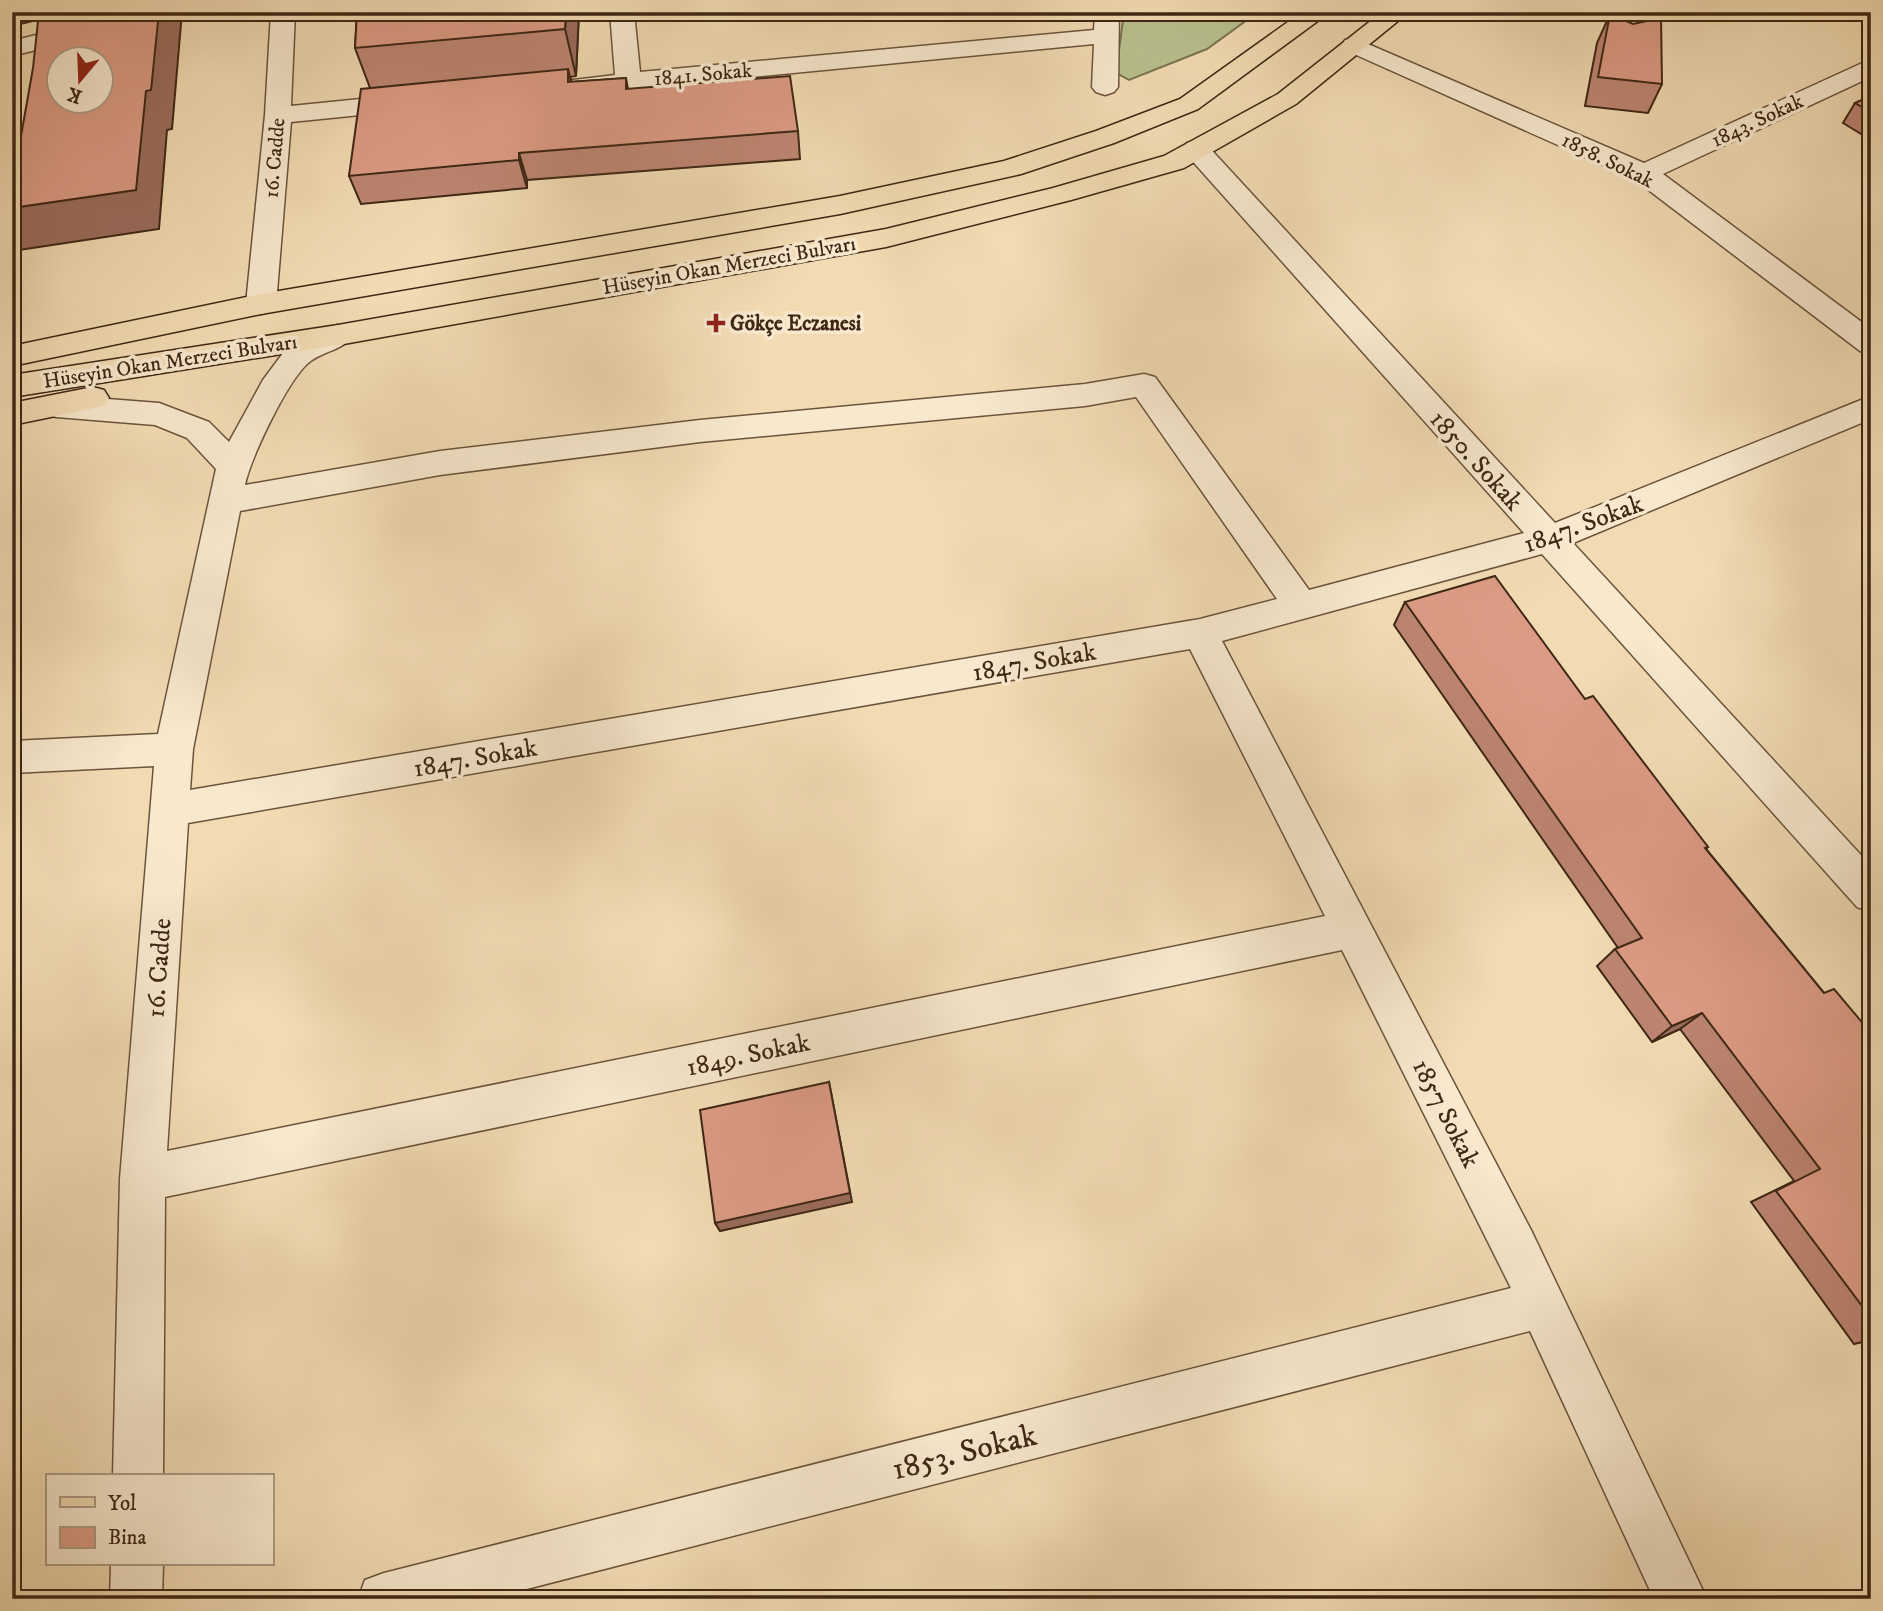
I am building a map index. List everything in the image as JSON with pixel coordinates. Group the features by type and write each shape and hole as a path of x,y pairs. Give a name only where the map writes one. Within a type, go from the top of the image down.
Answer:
{"main road":[{"name":"Hüseyin Okan Merzeci Bulvarı","path":"12,356 261,304 840,205 1011,168 1105,137 1189,104 1318,12"},
{"name":"Hüseyin Okan Merzeci Bulvarı","path":"12,386 338,335 886,237 1099,183 1174,162 1287,100 1397,12"},
{"path":"12,414 183,380 338,335"},
{"path":"12,340 114,336"}],"street":[{"path":"12,49 158,12"},
{"name":"16. Cadde","path":"261,304 278,116 283,12"},
{"path":"622,12 628,80"},
{"path":"1105,87 1106,24"},
{"name":"1841. Sokak","path":"547,89 1106,24"},
{"name":"1858. Sokak","path":"1354,45 1644,173 1871,344"},
{"name":"1843. Sokak","path":"1644,173 1871,66"},
{"path":"278,116 439,99"},
{"name":"1850. Sokak","path":"1196,149 1871,894"},
{"name":"16. Cadde","path":"138,1474 143,1179 174,749 229,484 274,387 297,356 338,335"},
{"path":"56,406 159,414 198,430 229,484 700,432 1085,395 1144,385 1301,606"},
{"name":"1847. Sokak","path":"169,810 1200,633 1549,539 1871,407"},
{"name":"1857 Sokak","path":"1200,633 1354,929 1543,1304 1681,1599"},
{"path":"12,757 174,749"},
{"name":"1849. Sokak","path":"143,1179 1354,929"},
{"name":"1853. Sokak","path":"384,1599 1543,1304"},
{"path":"136,1599 137,1566"}],"green space":[{"path":"1124,12 1258,12 1207,49 1129,80 1116,73"}],"building":[{"path":"39,12 159,12 151,90 146,91 136,190 12,208 12,137 21,136 33,68"},
{"path":"357,12 566,12 565,29 355,48"},
{"path":"1610,14 1633,24 1661,18 1662,84 1598,77"},
{"path":"568,69 568,82 626,78 626,89 790,76 798,131 519,153 519,160 349,176 361,89"},
{"path":"1871,96 1871,112 1855,103"},
{"path":"1495,576 1585,699 1593,696 1708,847 1705,848 1824,993 1834,989 1871,1033 1871,1318 1776,1191 1820,1169 1702,1013 1672,1026 1615,949 1642,938 1405,602"},
{"path":"829,1082 850,1193 715,1223 700,1110"}],"place":[{"name":"Gökçe Eczanesi","path":"716,323"}]}
